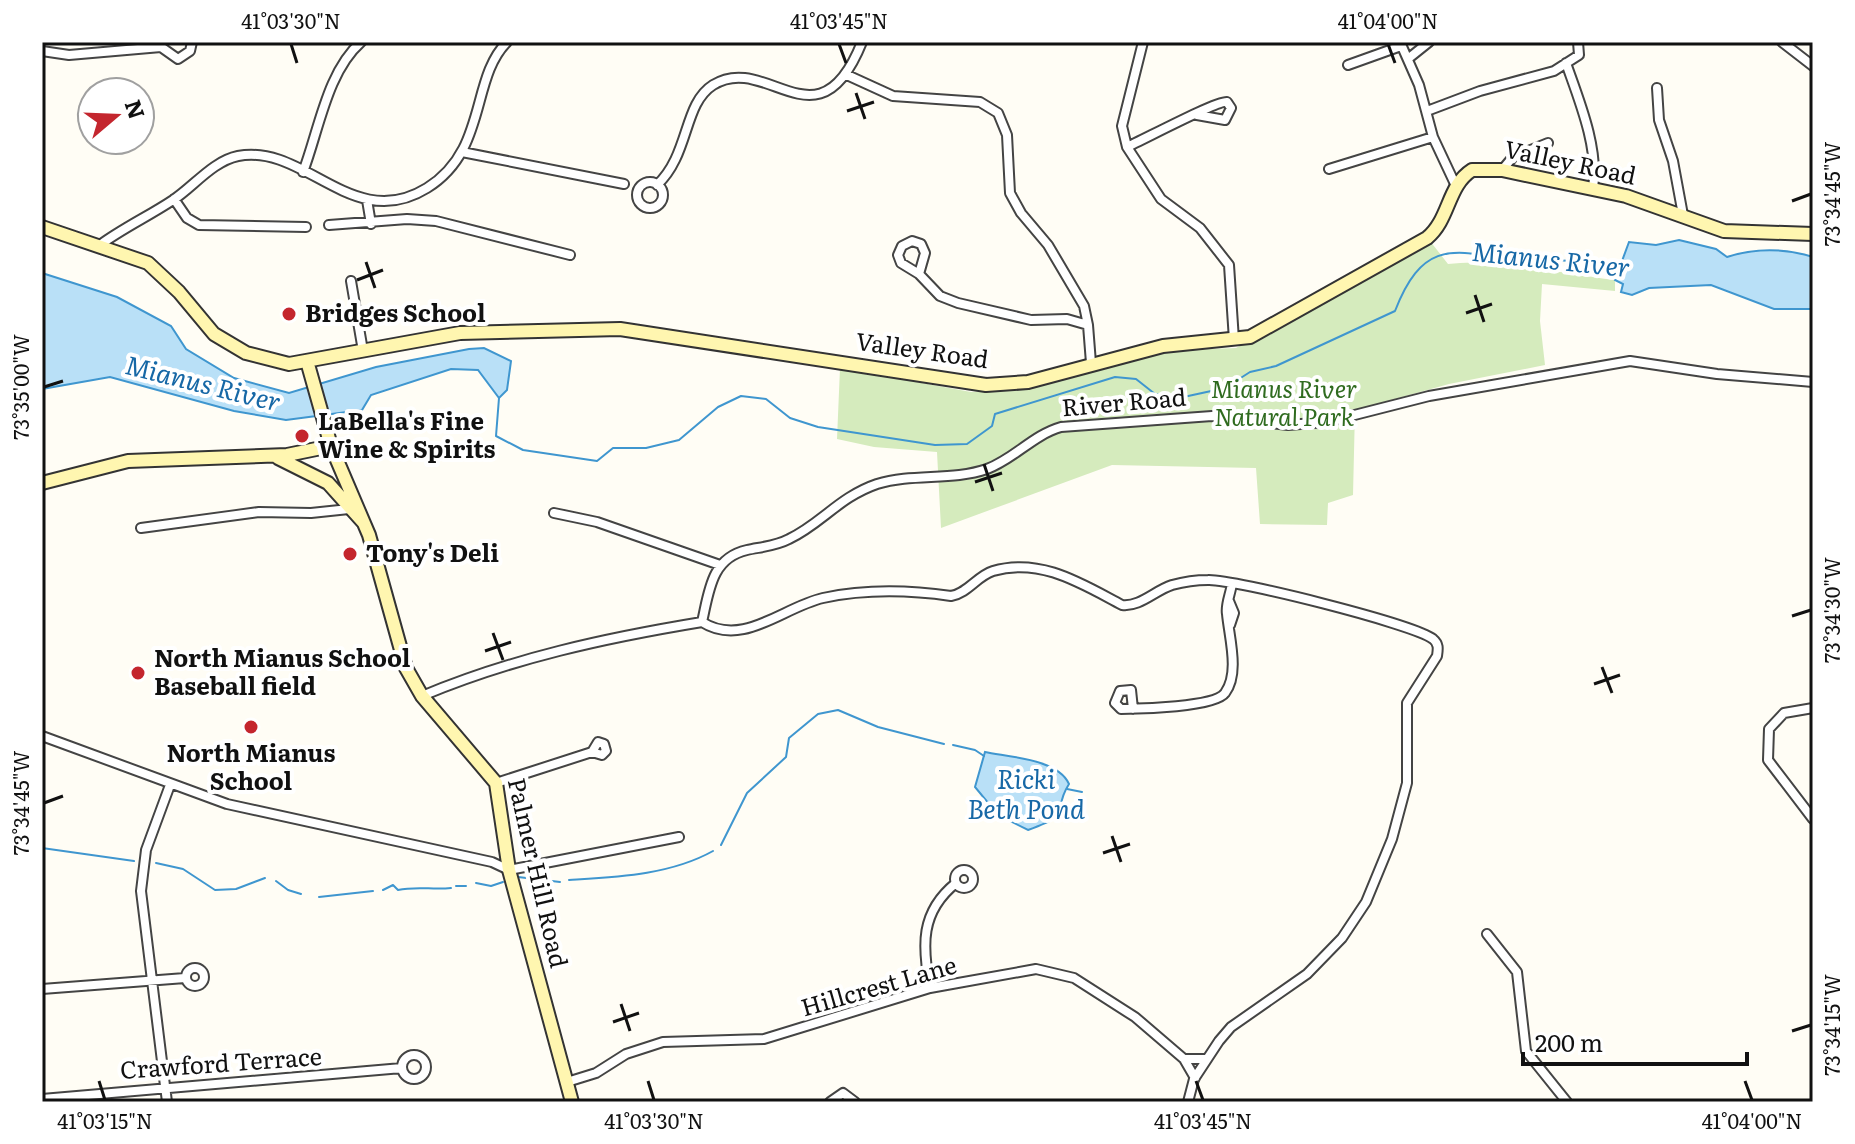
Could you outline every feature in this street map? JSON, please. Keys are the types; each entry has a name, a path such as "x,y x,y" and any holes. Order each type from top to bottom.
{"street":[{"path":"42,51 69,55 162,45 178,59 190,51 192,42"},
{"path":"303,172 338,74 349,53 361,42"},
{"path":"100,245 174,199 215,167 240,155 272,159 345,195 367,200 401,198 426,189 446,173 462,152 491,72 507,42"},
{"path":"657,185 680,155 692,109 715,83 748,80 784,91 812,95 832,89 847,75 862,42"},
{"path":"1143,42 1122,126 1127,147 1161,199 1200,228 1229,265 1234,341"},
{"path":"1409,58 1429,42"},
{"path":"1427,111 1480,91 1545,74 1579,55 1578,42"},
{"path":"1782,42 1813,66"},
{"path":"1348,65 1401,44 1409,58 1433,137 1456,186"},
{"path":"1566,63 1582,110 1595,174 1593,188"},
{"path":"847,75 893,96 980,102 998,113 1007,135 1010,193 1021,213 1048,245 1084,306 1091,363"},
{"path":"1657,88 1659,120 1673,161 1683,215"},
{"path":"1127,147 1197,115"},
{"path":"1329,169 1433,137"},
{"path":"1502,170 1513,157 1548,143"},
{"path":"462,152 624,184"},
{"name":"Valley Road","path":"42,227 139,259 161,273 214,334 262,359 289,364 460,333 620,329 794,353 964,383 1028,382 1163,346 1234,341 1268,328 1427,238 1443,221 1456,186 1472,170 1502,170 1593,188 1683,215 1724,231 1813,234"},
{"path":"174,199 187,218 199,225 306,227"},
{"path":"367,200 371,224"},
{"path":"329,225 407,219 436,221 570,255"},
{"path":"919,274 940,296 958,303 1031,320 1067,319 1088,325"},
{"path":"351,281 363,351"},
{"name":"Palmer Hill Road","path":"307,361 309,380 322,421 364,523 400,652 422,696 496,783 509,870 572,1102"},
{"name":"River Road","path":"720,565 740,552 793,538 838,502 875,485 915,475 972,473 989,468 1044,432 1061,427 1212,416 1288,425 1327,422 1429,396 1630,361 1717,374 1813,382"},
{"path":"42,483 128,461 271,455 331,446"},
{"path":"271,455 328,483 364,523"},
{"path":"141,528 259,512 311,513 349,509"},
{"path":"554,513 597,522 720,565 702,622"},
{"path":"422,696 550,652 600,639 702,622 723,630 746,629 835,596 917,590 951,596 987,574 1002,569 1056,571 1122,605 1131,606 1179,584 1205,580 1232,583 1415,630 1434,640 1438,652 1407,703 1407,783 1392,839 1366,902 1342,938 1307,974 1231,1027 1195,1078 1188,1102"},
{"path":"1133,709 1210,702 1224,695 1231,677 1230,625 1226,611 1232,583"},
{"path":"1813,708 1784,713 1769,729 1768,760 1813,819"},
{"path":"42,736 227,804 492,862 509,870 679,837"},
{"path":"496,783 592,752"},
{"path":"167,1102 144,929 142,877 154,824 170,785"},
{"path":"930,988 924,933 932,908 956,883"},
{"path":"1487,934 1517,972 1526,1051 1567,1102"},
{"name":"Hillcrest Lane","path":"567,1082 596,1073 644,1047 680,1040 764,1039 930,988 1036,969 1060,973 1135,1017 1184,1059 1195,1078"},
{"path":"42,989 185,978"},
{"path":"1184,1059 1206,1059"},
{"name":"Crawford Terrace","path":"42,1099 402,1068"},
{"path":"830,1102 843,1093 855,1102"}],"green space":[{"name":"Mianus River Natural Park","path":"1430,241 1448,264 1510,265 1615,280 1615,291 1542,284 1540,321 1545,365 1449,384 1355,410 1353,495 1328,503 1327,525 1260,524 1256,468 1112,465 941,528 937,452 874,447 837,439 840,368 971,392 1025,389 1099,366 1182,350 1236,348"}],"water":[{"path":"1679,240 1716,249 1727,257 1770,250 1813,257 1813,309 1774,309 1711,285 1649,288 1632,295 1621,292 1623,284 1615,280 1629,242 1656,245"},
{"path":"42,273 117,297 171,326 186,349 234,378 289,393 376,367 484,348 511,361 507,390 499,398 478,370 451,369 371,395 362,410 286,420 234,411 110,377 42,389"},
{"name":"Ricki Beth Pond","path":"985,752 1032,760 1055,769 1069,784 1060,812 1028,830 998,815 975,787"}],"waterway":[{"name":"Mianus River","path":"499,398 496,436 523,450 597,461 613,448 646,448 679,440 718,407 741,396 766,399 790,418 818,427 935,445 967,444 992,426 995,414 1115,377 1136,379 1155,394 1179,398 1225,388 1250,372 1276,366 1395,311 1419,268 1433,258 1448,254 1465,253 1529,262 1571,261 1621,270"},
{"path":"721,845 747,793 786,757 789,738 818,714 838,710 878,727 944,744"},
{"path":"953,745 975,750 984,756"},
{"path":"1067,789 1082,792"},
{"path":"42,848 134,861"},
{"path":"569,880 661,870 713,851"},
{"path":"156,863 183,869 215,890 236,889 265,878"},
{"path":"518,877 560,882"},
{"path":"276,881 288,890 301,894"},
{"path":"476,883 491,886 503,882"},
{"path":"383,890 393,885 398,890 451,888"},
{"path":"456,886 466,886"},
{"path":"319,897 373,891"}],"place":[{"name":"Bridges School","path":"289,314"},
{"name":"LaBella's Fine Wine & Spirits","path":"302,436"},
{"name":"Tony's Deli","path":"350,554"},
{"name":"North Mianus School Baseball field","path":"138,673"},
{"name":"North Mianus School","path":"251,727"}]}
